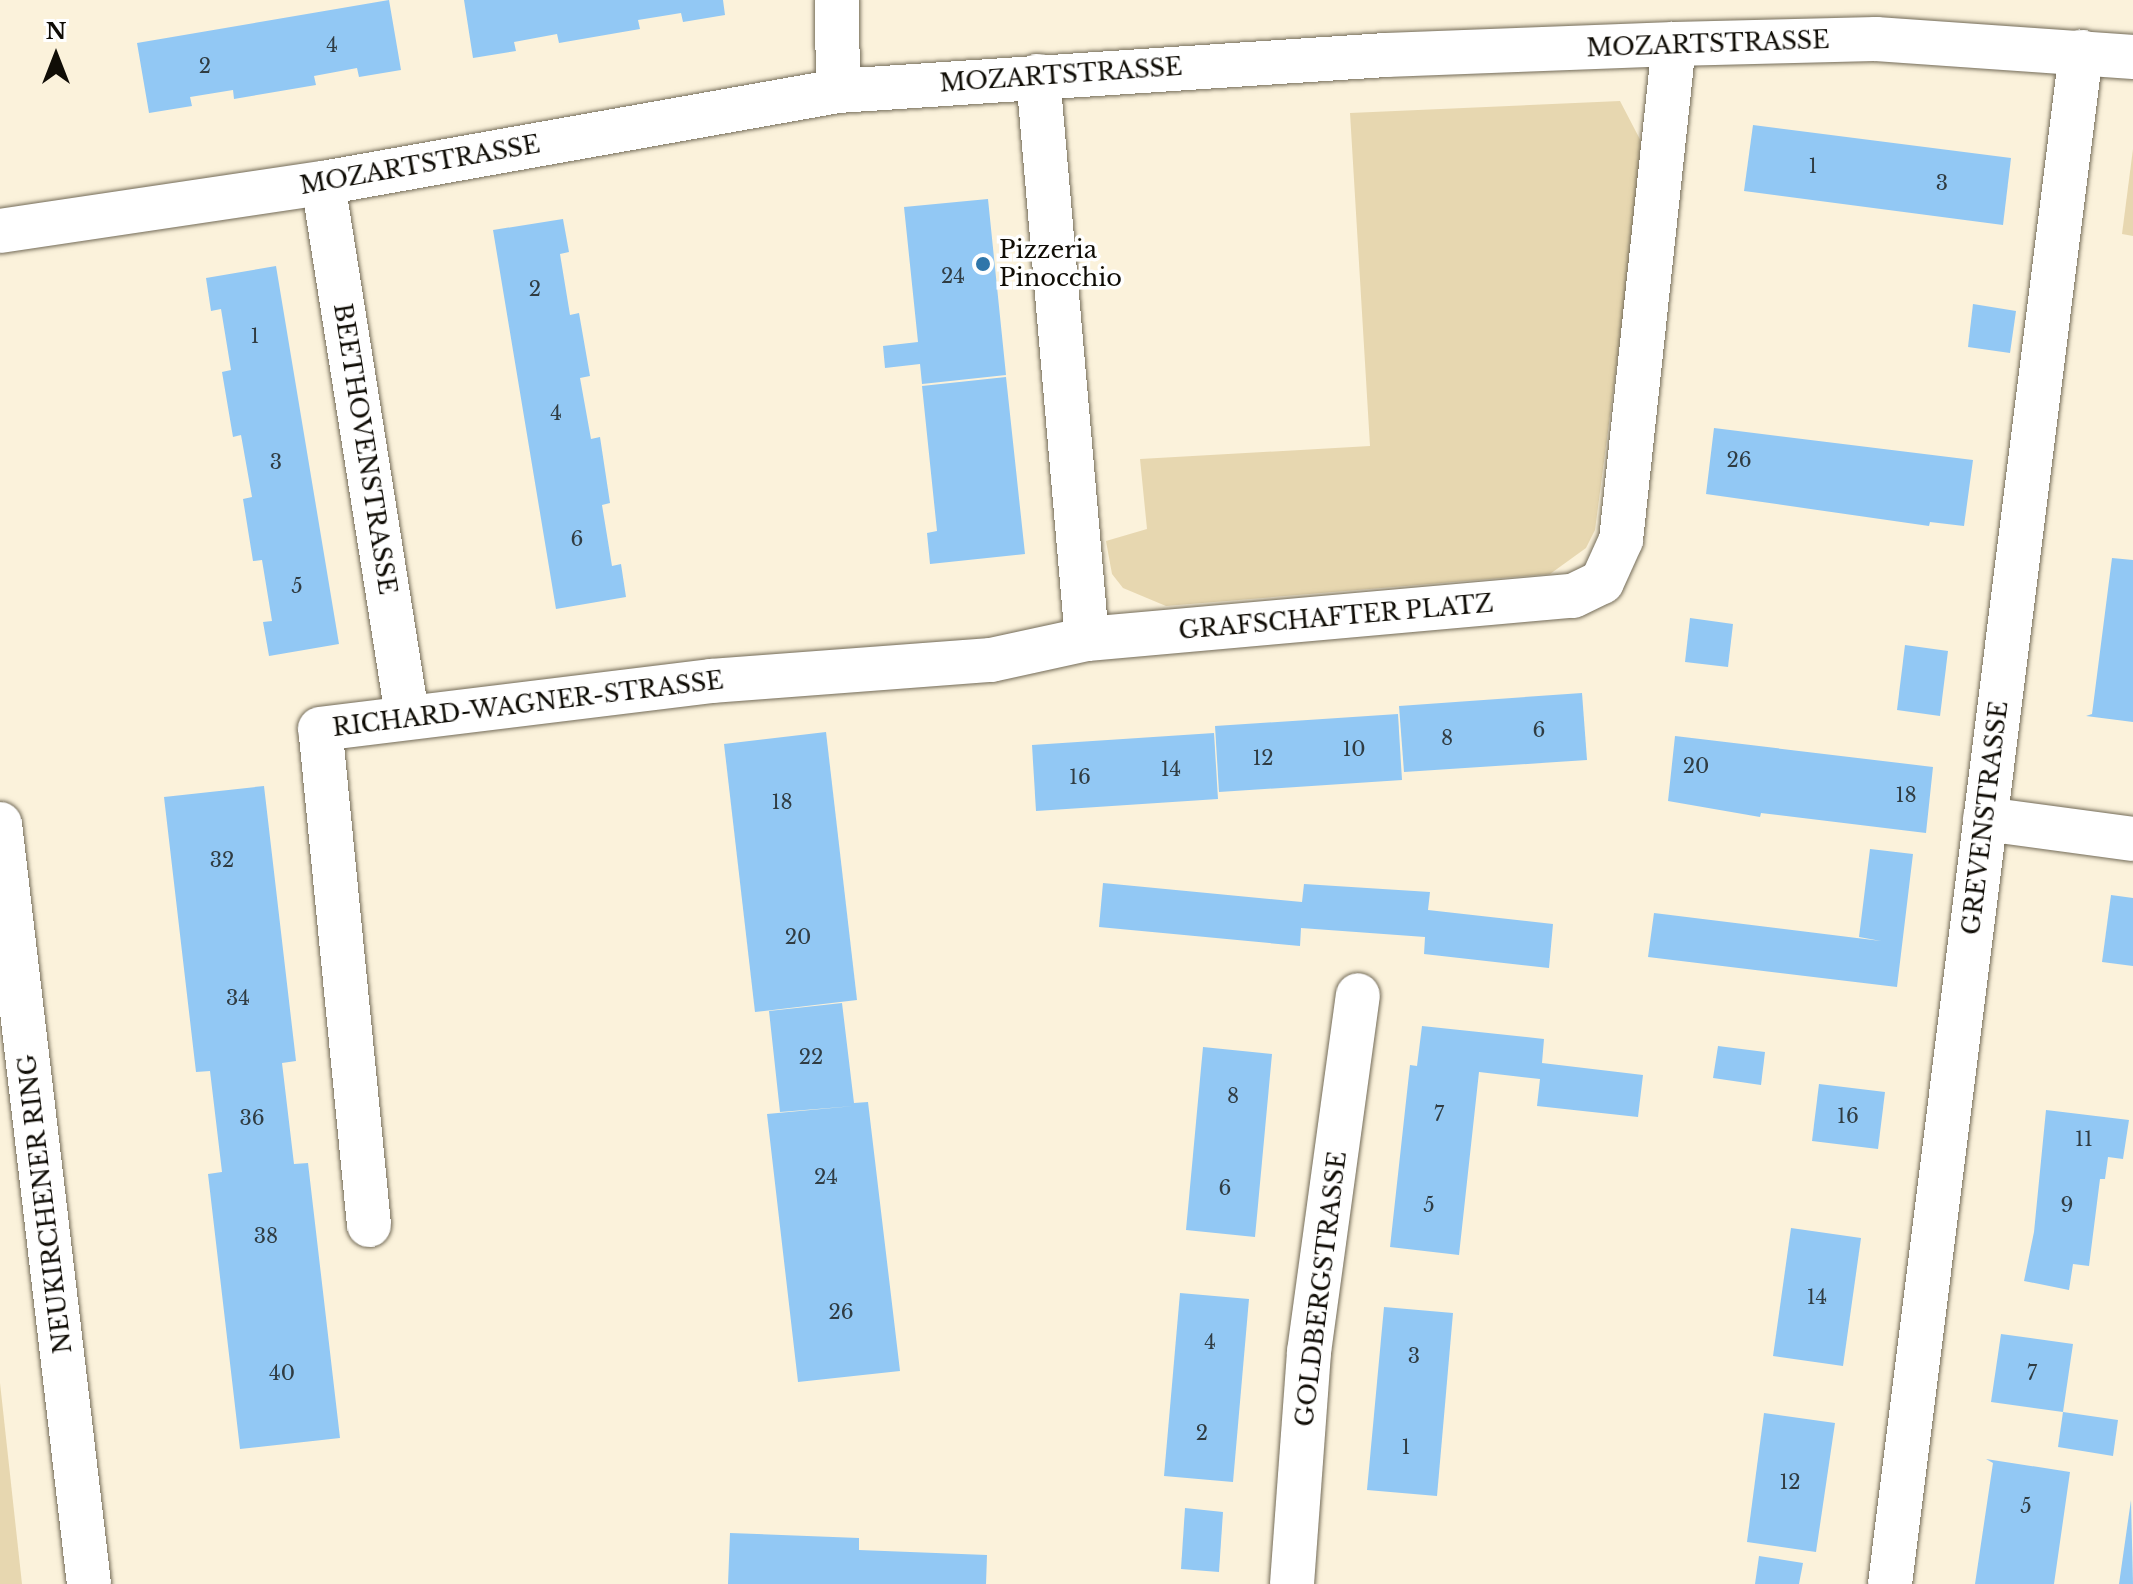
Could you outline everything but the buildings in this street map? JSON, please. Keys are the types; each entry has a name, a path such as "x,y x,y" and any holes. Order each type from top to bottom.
{"street":[{"path":"837,0 838,91"},
{"name":"MOZARTSTRASSE","path":"0,231 323,183 838,91 1038,76 1674,44 1876,39 2133,57"},
{"name":"GRAFSCHAFTER PLATZ","path":"1087,639 1573,596 1602,582 1621,540 1674,44"},
{"name":"GREVENSTRASSE","path":"1890,1584 2081,52"},
{"path":"1038,76 1087,639"},
{"name":"BEETHOVENSTRASSE","path":"323,183 407,715"},
{"name":"RICHARD-WAGNER-STRASSE","path":"369,1225 320,729 407,715 711,681 991,660 1087,639"},
{"path":"1985,819 2133,839"},
{"name":"NEUKIRCHENER RING","path":"0,824 89,1584"},
{"name":"GOLDBERGSTRASSE","path":"1292,1584 1309,1352 1358,995"}],"shaded area":[{"path":"1620,101 1645,149 1595,530 1586,548 1550,574 1166,606 1123,588 1112,574 1106,541 1147,529 1140,459 1370,446 1350,113"},
{"path":"2133,149 2133,236 2122,234"},
{"path":"0,1383 22,1584 0,1584"}],"place":[{"name":"Pizzeria Pinocchio","path":"983,264"}]}
